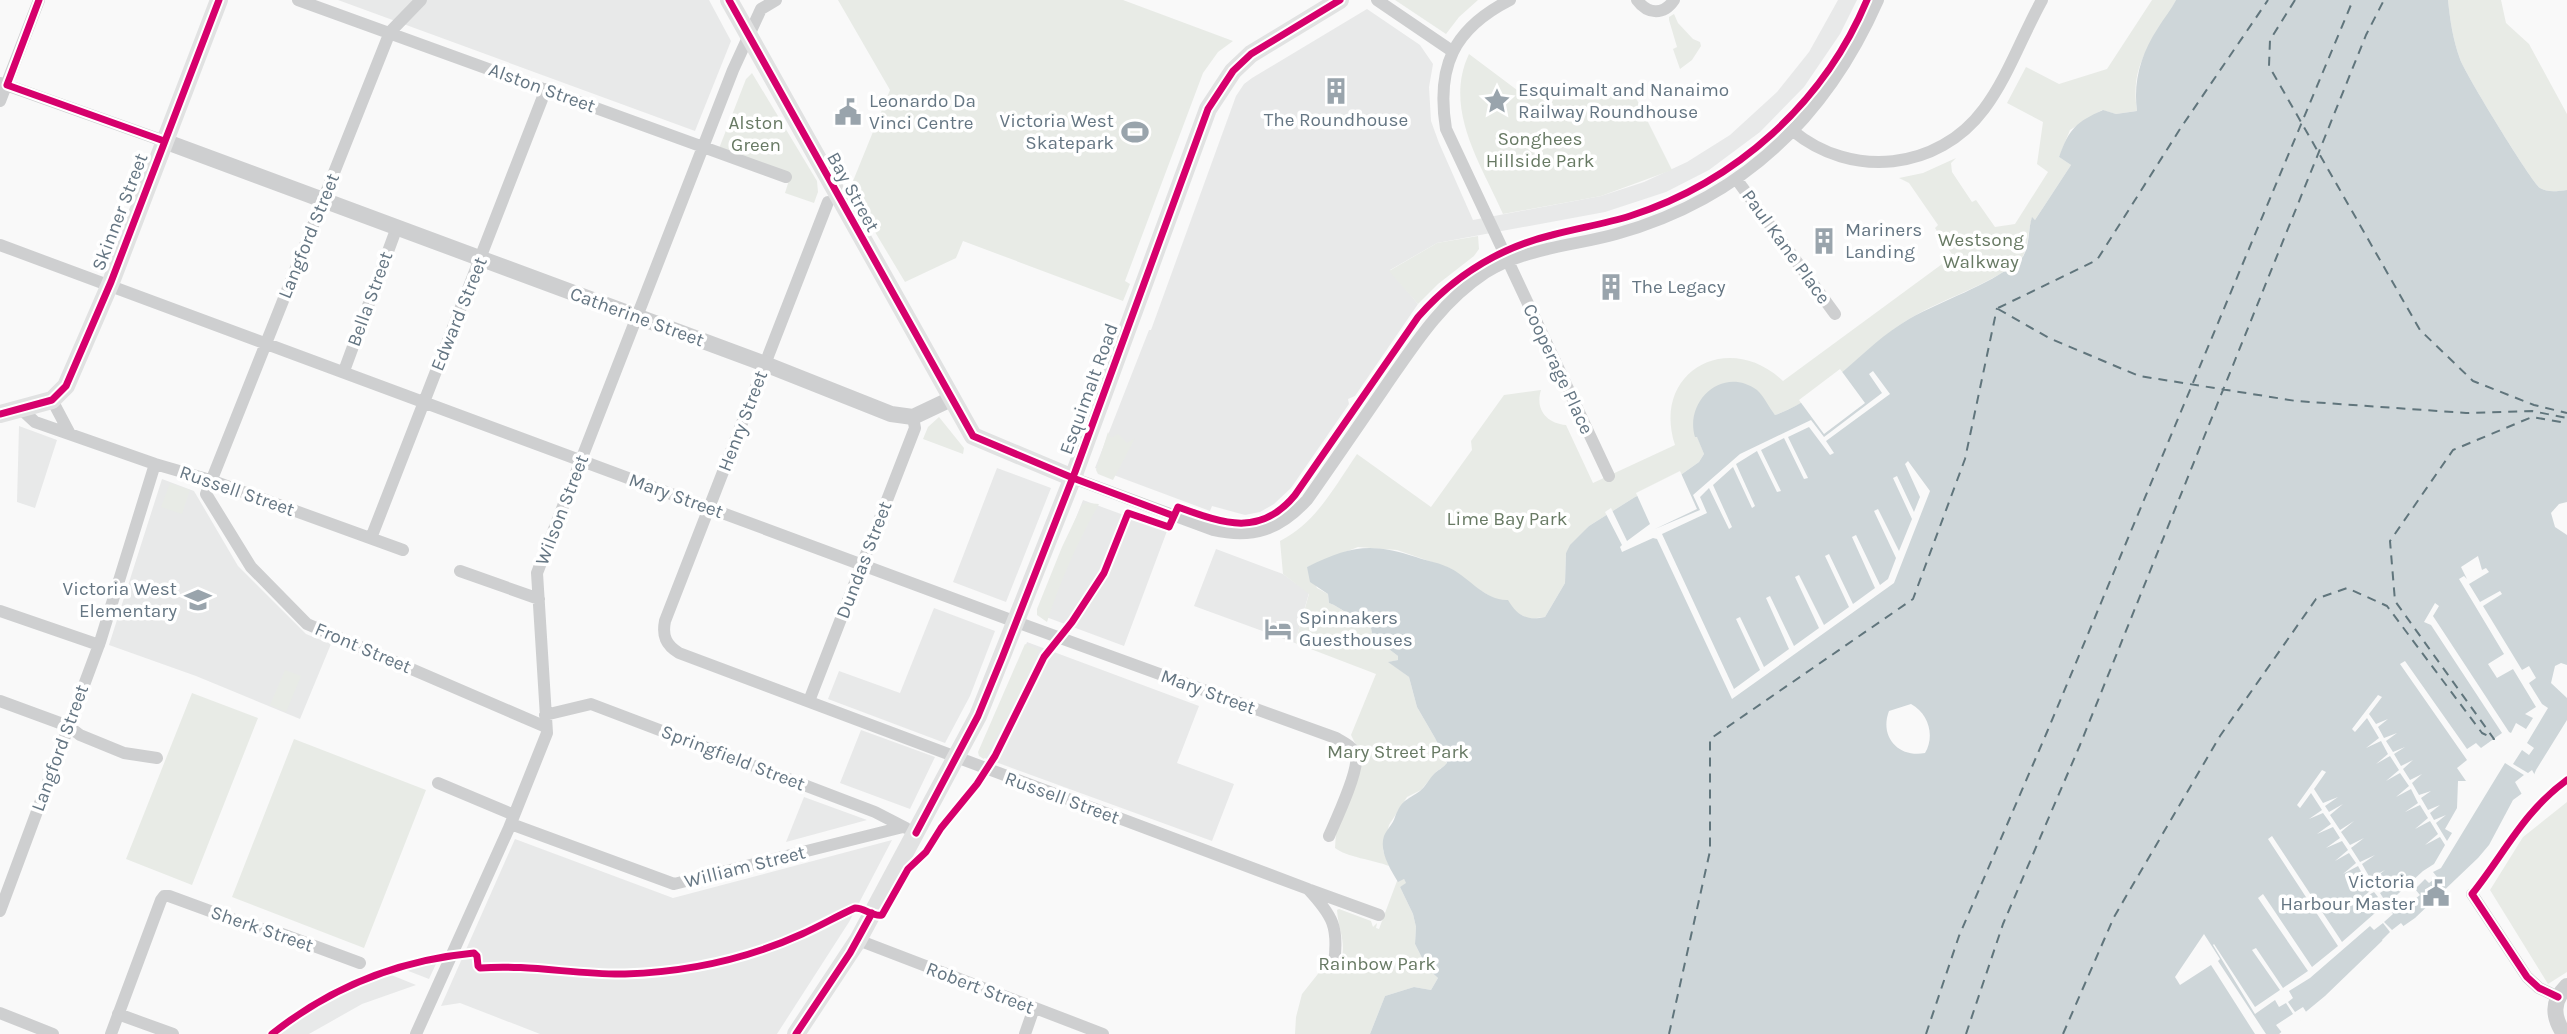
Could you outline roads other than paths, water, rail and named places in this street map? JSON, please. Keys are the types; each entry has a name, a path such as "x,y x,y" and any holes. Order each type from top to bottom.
{"main road":[{"name":"Skinner Street","path":"52,400 66,386 109,286 219,0"},
{"name":"Bay Street","path":"729,0 951,399"},
{"name":"Esquimalt Road","path":"796,1034 858,940 910,830 957,757 978,716 1073,478 1208,108 1233,71 1251,54 1340,0"},
{"path":"951,399 973,436 1073,478"},
{"path":"0,414 52,400"}],"street":[{"path":"0,102 3,84 39,0"},
{"name":"Alston Street","path":"299,0 786,177"},
{"name":"Langford Street","path":"210,480 390,32 421,0"},
{"name":"Wilson Street","path":"416,1034 512,819 547,733 537,573 748,35 761,9 776,0"},
{"path":"1377,0 1452,51 1473,23 1510,0"},
{"path":"1637,0 1652,12 1666,9 1674,0"},
{"path":"1073,478 1213,530 1234,535 1272,528 1288,518 1307,500 1435,317 1469,284 1508,261 1638,228 1689,208 1737,180 1779,147 1832,84 1851,57 1878,0"},
{"path":"1793,131 1810,144 1833,155 1870,163 1908,159 1944,145 1974,122 1989,101 2042,0"},
{"name":"Cooperage Place","path":"1452,51 1443,82 1442,103 1447,129 1609,476"},
{"name":"Catherine Street","path":"3,84 482,258 891,414 913,417"},
{"name":"Edward Street","path":"371,538 546,89"},
{"name":"Paul Kane Place","path":"1737,180 1835,314"},
{"name":"Henry Street","path":"665,640 665,621 828,202"},
{"name":"Bella Street","path":"344,371 397,228"},
{"name":"Mary Street","path":"0,245 1336,738 1352,748 1356,756 1354,772 1329,836"},
{"path":"913,417 951,399"},
{"path":"52,400 70,434"},
{"name":"Russell Street","path":"21,409 35,422 155,464 210,480 403,550"},
{"name":"Dundas Street","path":"809,701 915,428 913,417"},
{"name":"Langford Street","path":"0,911 99,645 155,464"},
{"name":"Front Street","path":"210,480 206,494 251,567 307,624 546,721"},
{"path":"460,571 539,599"},
{"path":"0,611 99,645"},
{"name":"Russell Street","path":"665,640 679,653 1379,915"},
{"path":"0,701 68,726 80,735 124,753 157,758"},
{"name":"Springfield Street","path":"546,721 591,704 875,812 910,830"},
{"name":"William Street","path":"438,783 512,819 674,884 910,830"},
{"path":"1308,889 1327,910 1334,925 1337,944 1334,964"},
{"path":"2472,894 2527,978 2539,988 2563,992 2554,1012 2561,1032"},
{"name":"Sherk Street","path":"118,1014 164,896 259,929 271,930 360,963"},
{"name":"Robert Street","path":"858,940 1103,1034"},
{"path":"1025,1034 1034,1008"},
{"path":"0,1013 53,1034"},
{"path":"111,1034 118,1014 173,1034"}],"place":[{"name":"The Roundhouse","path":"1336,91"},
{"name":"Esquimalt and Nanaimo Railway Roundhouse","path":"1497,101"},
{"name":"Leonardo Da Vinci Centre","path":"848,112"},
{"name":"Victoria West Skatepark","path":"1135,132"},
{"name":"Mariners Landing","path":"1824,241"},
{"name":"The Legacy","path":"1611,287"},
{"name":"Victoria West Elementary","path":"198,600"},
{"name":"Spinnakers Guesthouses","path":"1278,629"},
{"name":"Victoria Harbour Master","path":"2436,893"}],"park label":[{"name":"Alston Green","path":"756,134"},
{"name":"Songhees Hillside Park","path":"1540,150"},
{"name":"Westsong Walkway","path":"1981,251"},
{"name":"Lime Bay Park","path":"1507,519"},
{"name":"Mary Street Park","path":"1398,752"},
{"name":"Rainbow Park","path":"1377,964"}]}
